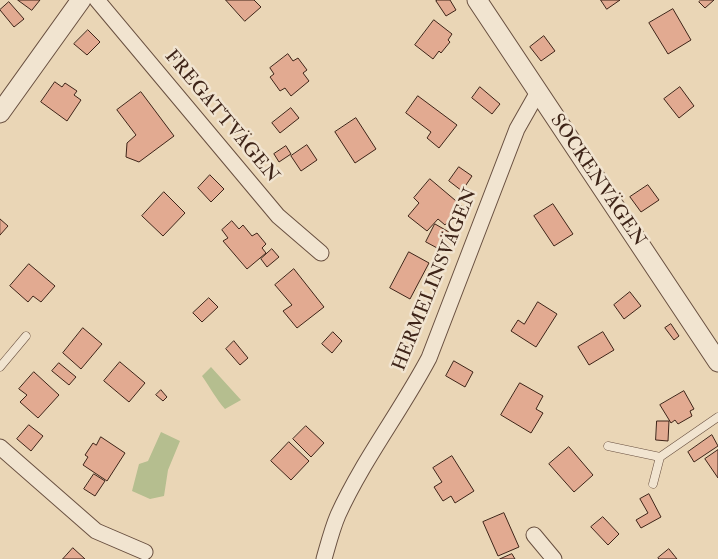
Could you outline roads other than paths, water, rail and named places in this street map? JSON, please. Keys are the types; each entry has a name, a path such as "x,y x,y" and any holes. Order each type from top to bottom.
{"street":[{"path":"0,113 81,0"},
{"name":"FREGATTVÄGEN","path":"97,0 278,216 320,253"},
{"name":"SOCKENVÄGEN","path":"477,0 718,362"},
{"name":"HERMELINSVÄGEN","path":"324,559 338,516 357,479 429,358 517,129 538,92"},
{"path":"0,447 96,531 145,552"},
{"path":"534,536 554,559"}],"lane":[{"path":"0,367 26,336"},
{"path":"653,484 660,457 718,417"},
{"path":"608,446 660,457"}]}
